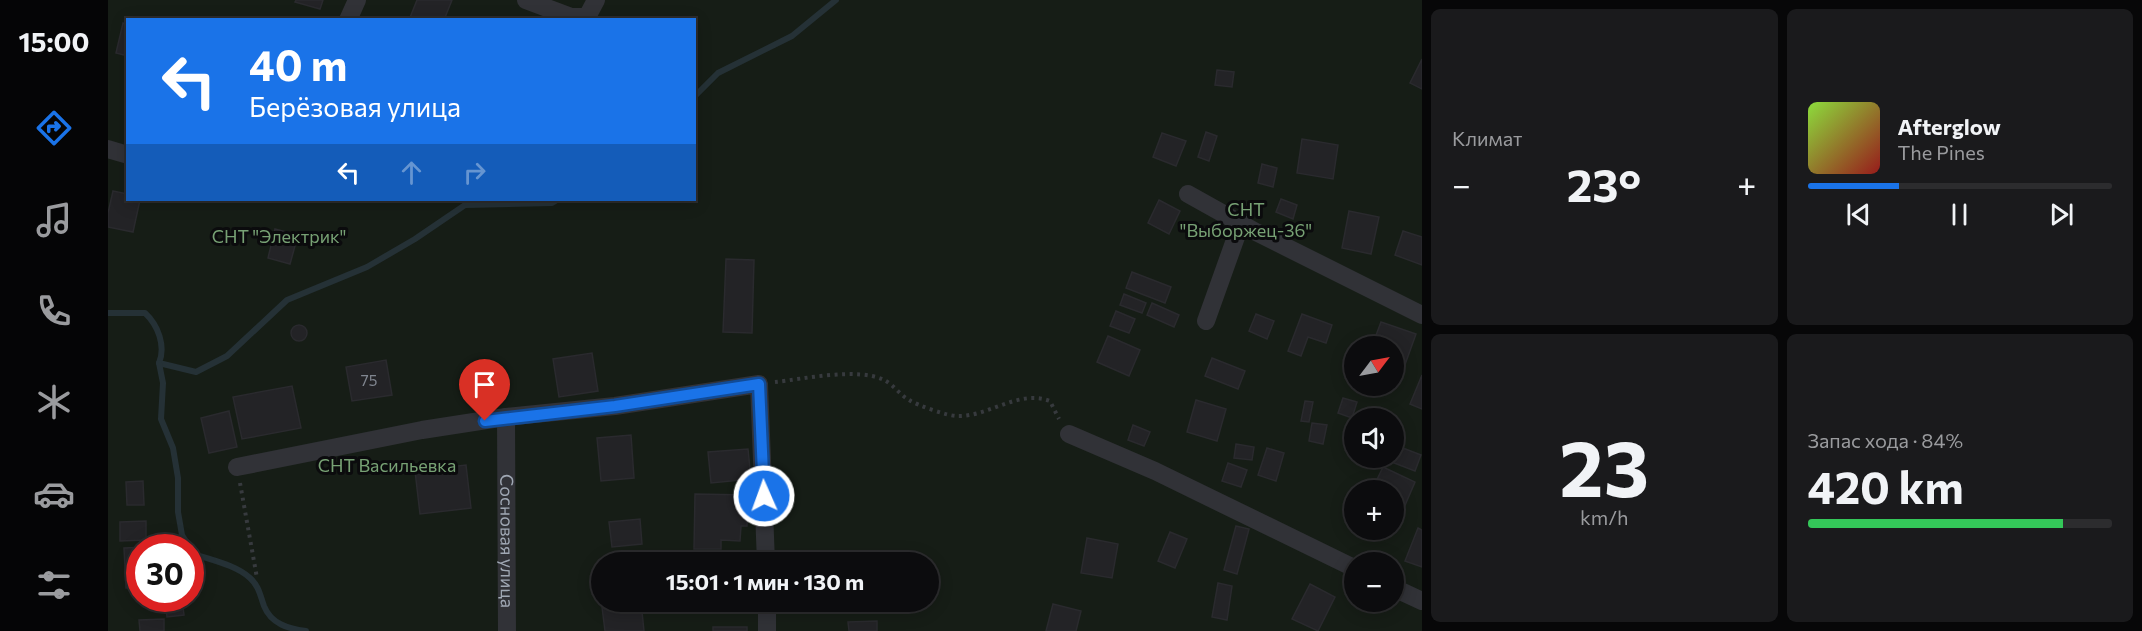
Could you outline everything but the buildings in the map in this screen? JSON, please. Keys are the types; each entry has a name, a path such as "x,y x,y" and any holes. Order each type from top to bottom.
{"street":[{"path":"349,18 357,0"},
{"path":"526,0 571,18 587,17 596,0"},
{"path":"108,149 126,154"},
{"path":"1188,194 1422,315"},
{"path":"1206,321 1241,223"},
{"path":"237,467 422,430 506,417 615,406 759,384 766,552"},
{"name":"Сосновая улица","path":"506,417 507,631"},
{"path":"1069,434 1155,471 1344,563"},
{"path":"1404,593 1422,602"},
{"path":"767,612 767,631"}],"path":[{"path":"759,384 863,373 885,380 909,400 954,417 970,415 1017,400 1038,397 1050,401 1063,429 1069,434"},
{"path":"237,467 257,578"}],"green space":[{"path":"108,0 1422,0 1422,631 108,631"}],"waterway":[{"path":"696,95 718,73 792,36 836,0"},
{"path":"108,313 145,313 154,323 160,336 162,350 159,363 196,372 227,356 287,300 367,267 415,239 465,205 552,203 555,201"},
{"path":"159,363 163,383 161,419 173,448 178,478 178,512 182,534"},
{"path":"204,557 244,573 255,584 271,617 287,627 306,631"}],"route":[{"path":"485,421 615,406 759,384 764,496"}],"park label":[{"name":"СНТ \"Выборжец-36\"","path":"1246,220"},
{"name":"СНТ \"Электрик\"","path":"279,237"},
{"name":"СНТ Васильевка","path":"387,466"}]}
